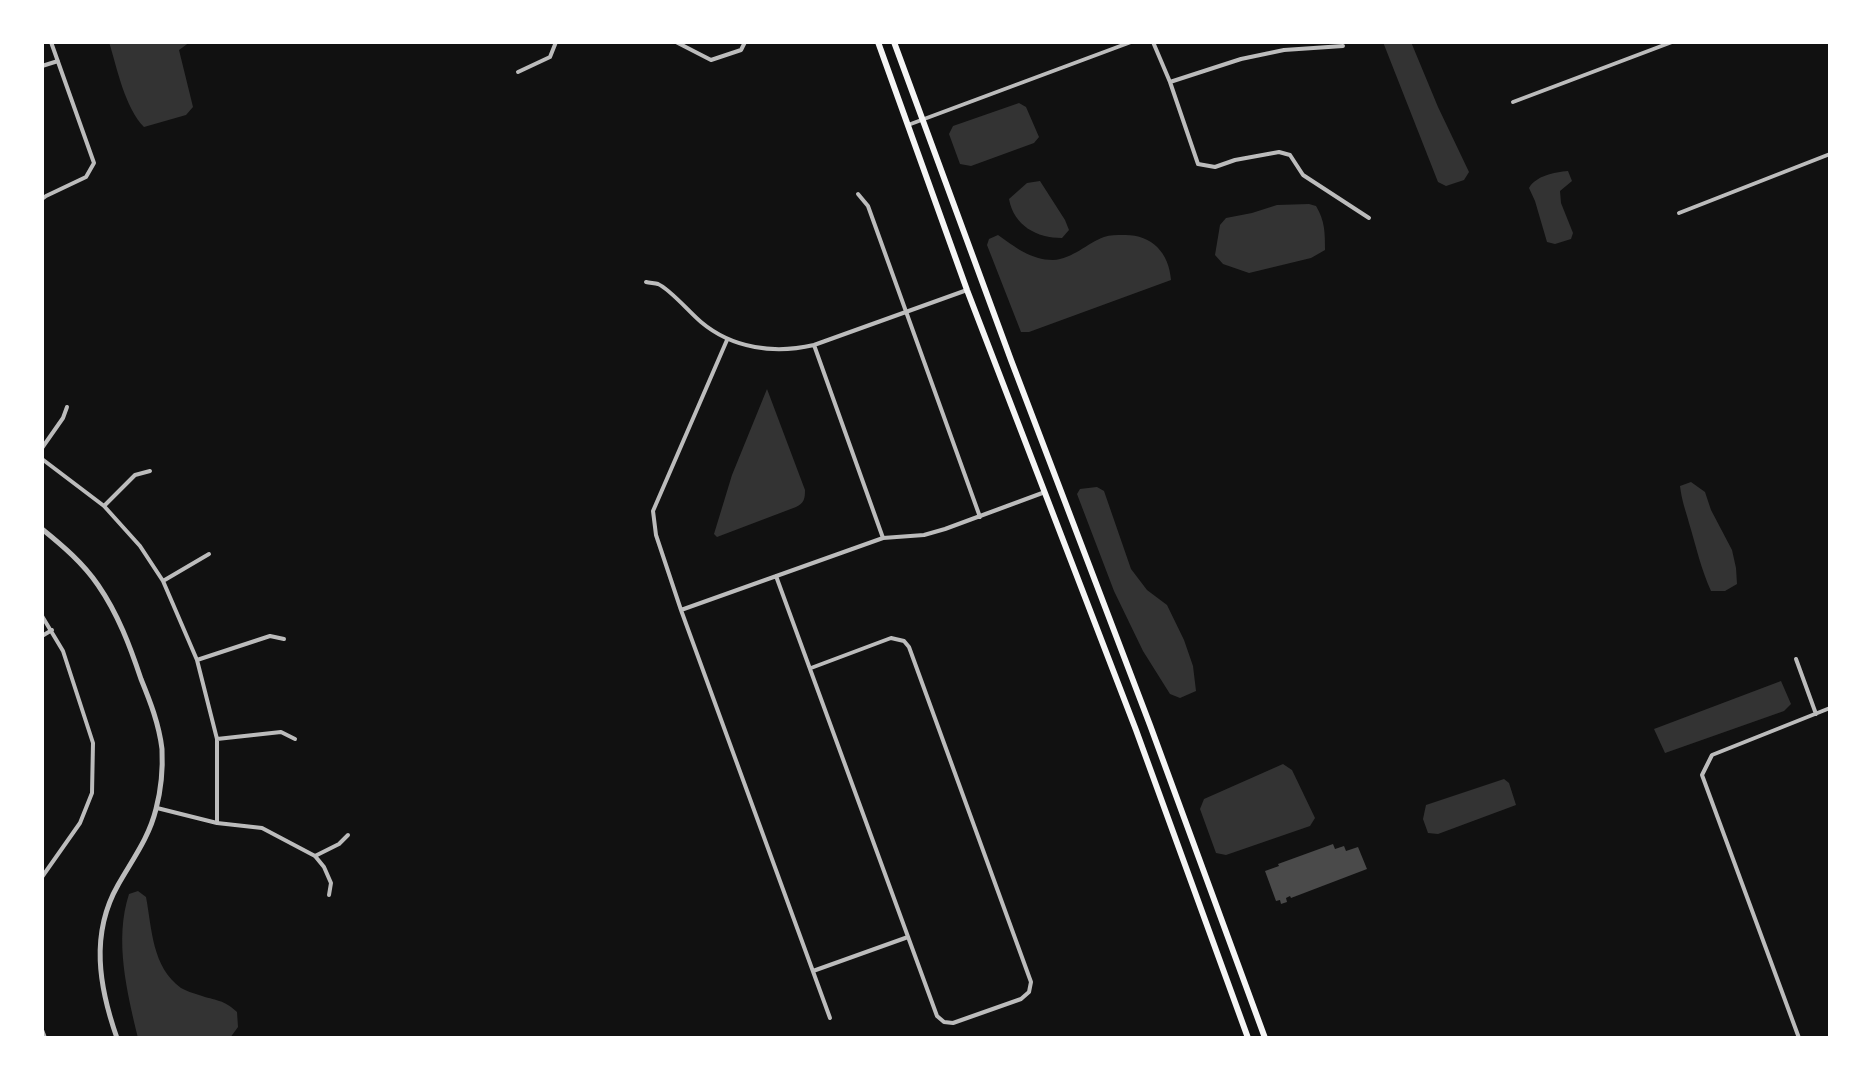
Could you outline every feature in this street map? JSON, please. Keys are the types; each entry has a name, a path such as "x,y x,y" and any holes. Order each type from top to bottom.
{"main road":[{"path":"878,42 967,290 1136,730 1248,1038"},
{"path":"894,42 1265,1038"},
{"path":"994,359 1011,360"},
{"path":"1045,492 1059,486"},
{"path":"1136,730 1150,725"}],"street":[{"path":"42,199 86,177 94,163 51,42"},
{"path":"518,72 550,57 556,42"},
{"path":"676,42 711,60 741,50 745,42"},
{"path":"908,126 1131,42"},
{"path":"1153,42 1198,164 1215,167 1279,152 1290,155 1303,175 1369,218"},
{"path":"1513,102 1672,42"},
{"path":"1170,82 1284,50 1343,46"},
{"path":"42,66 58,61"},
{"path":"1679,213 1830,154"},
{"path":"858,194 868,206 980,517"},
{"path":"646,282 661,284 702,324 727,340 772,350 814,345 967,290"},
{"path":"727,340 653,511 656,535 830,1018"},
{"path":"814,345 883,538"},
{"path":"42,448 67,407"},
{"path":"42,459 104,506 140,546 163,581 197,660 217,739 217,823"},
{"path":"104,506 135,475 150,471"},
{"path":"681,610 883,538 924,535 1045,492"},
{"path":"42,529 90,575 110,603 126,635 160,738 161,777 157,808 145,839 111,898 101,938 101,984 117,1038"},
{"path":"163,581 209,554"},
{"path":"776,576 937,1016 944,1022 953,1023 1021,999 1029,992 1031,982 909,647 904,641 891,638 811,668"},
{"path":"42,616 63,651 93,743 92,793 80,823 42,877"},
{"path":"42,636 52,630"},
{"path":"197,660 270,636 284,639"},
{"path":"1796,659 1816,714"},
{"path":"1799,1038 1702,775 1712,755 1830,708"},
{"path":"217,739 281,732 295,739"},
{"path":"157,808 217,823 262,828 315,856 331,883 329,895"},
{"path":"315,856 339,844 348,835"},
{"path":"813,971 908,937"},
{"path":"42,1030 45,1038"}],"shaded area":[{"path":"109,42 190,42 179,50 193,107 186,115 144,127 127,99"},
{"path":"1383,42 1411,42 1469,172 1464,180 1446,186 1438,182"},
{"path":"1019,103 1026,107 1039,137 1034,143 971,166 960,164 949,134 953,126"},
{"path":"1568,171 1572,181 1560,191 1561,203 1573,233 1571,239 1555,244 1547,242 1529,188 1541,178"},
{"path":"1040,181 1069,230 1062,238 1044,236 1028,229 1012,208 1009,199 1027,183"},
{"path":"1277,205 1316,206 1319,212 1325,238 1325,250 1311,258 1249,273 1223,264 1215,255 1220,225 1226,218"},
{"path":"998,235 1030,255 1053,260 1067,257 1106,236 1133,235 1157,247 1167,261 1171,280 1029,332 1021,332 987,245 989,239"},
{"path":"767,389 805,490 804,498 796,507 717,537 714,534 732,475"},
{"path":"1691,482 1705,492 1732,550 1737,584 1725,591 1711,591 1701,566 1680,486"},
{"path":"1097,487 1104,491 1131,569 1147,590 1167,605 1184,640 1193,666 1196,691 1180,698 1170,694 1143,651 1114,591 1077,494 1080,489"},
{"path":"1781,681 1791,704 1784,711 1665,753 1654,729"},
{"path":"1283,764 1292,770 1315,818 1310,826 1226,855 1216,853 1200,809 1204,799"},
{"path":"1504,779 1509,783 1516,805 1438,834 1428,833 1423,819 1426,805"},
{"path":"138,891 146,897 155,947 171,979 183,989 223,1002 237,1012 238,1027 230,1038 138,1038 122,948 129,894"}],"building":[{"path":"1333,844 1335,849 1344,846 1346,851 1358,847 1367,869 1290,896 1286,898 1287,902 1281,904 1280,900 1276,901 1265,871"}]}
